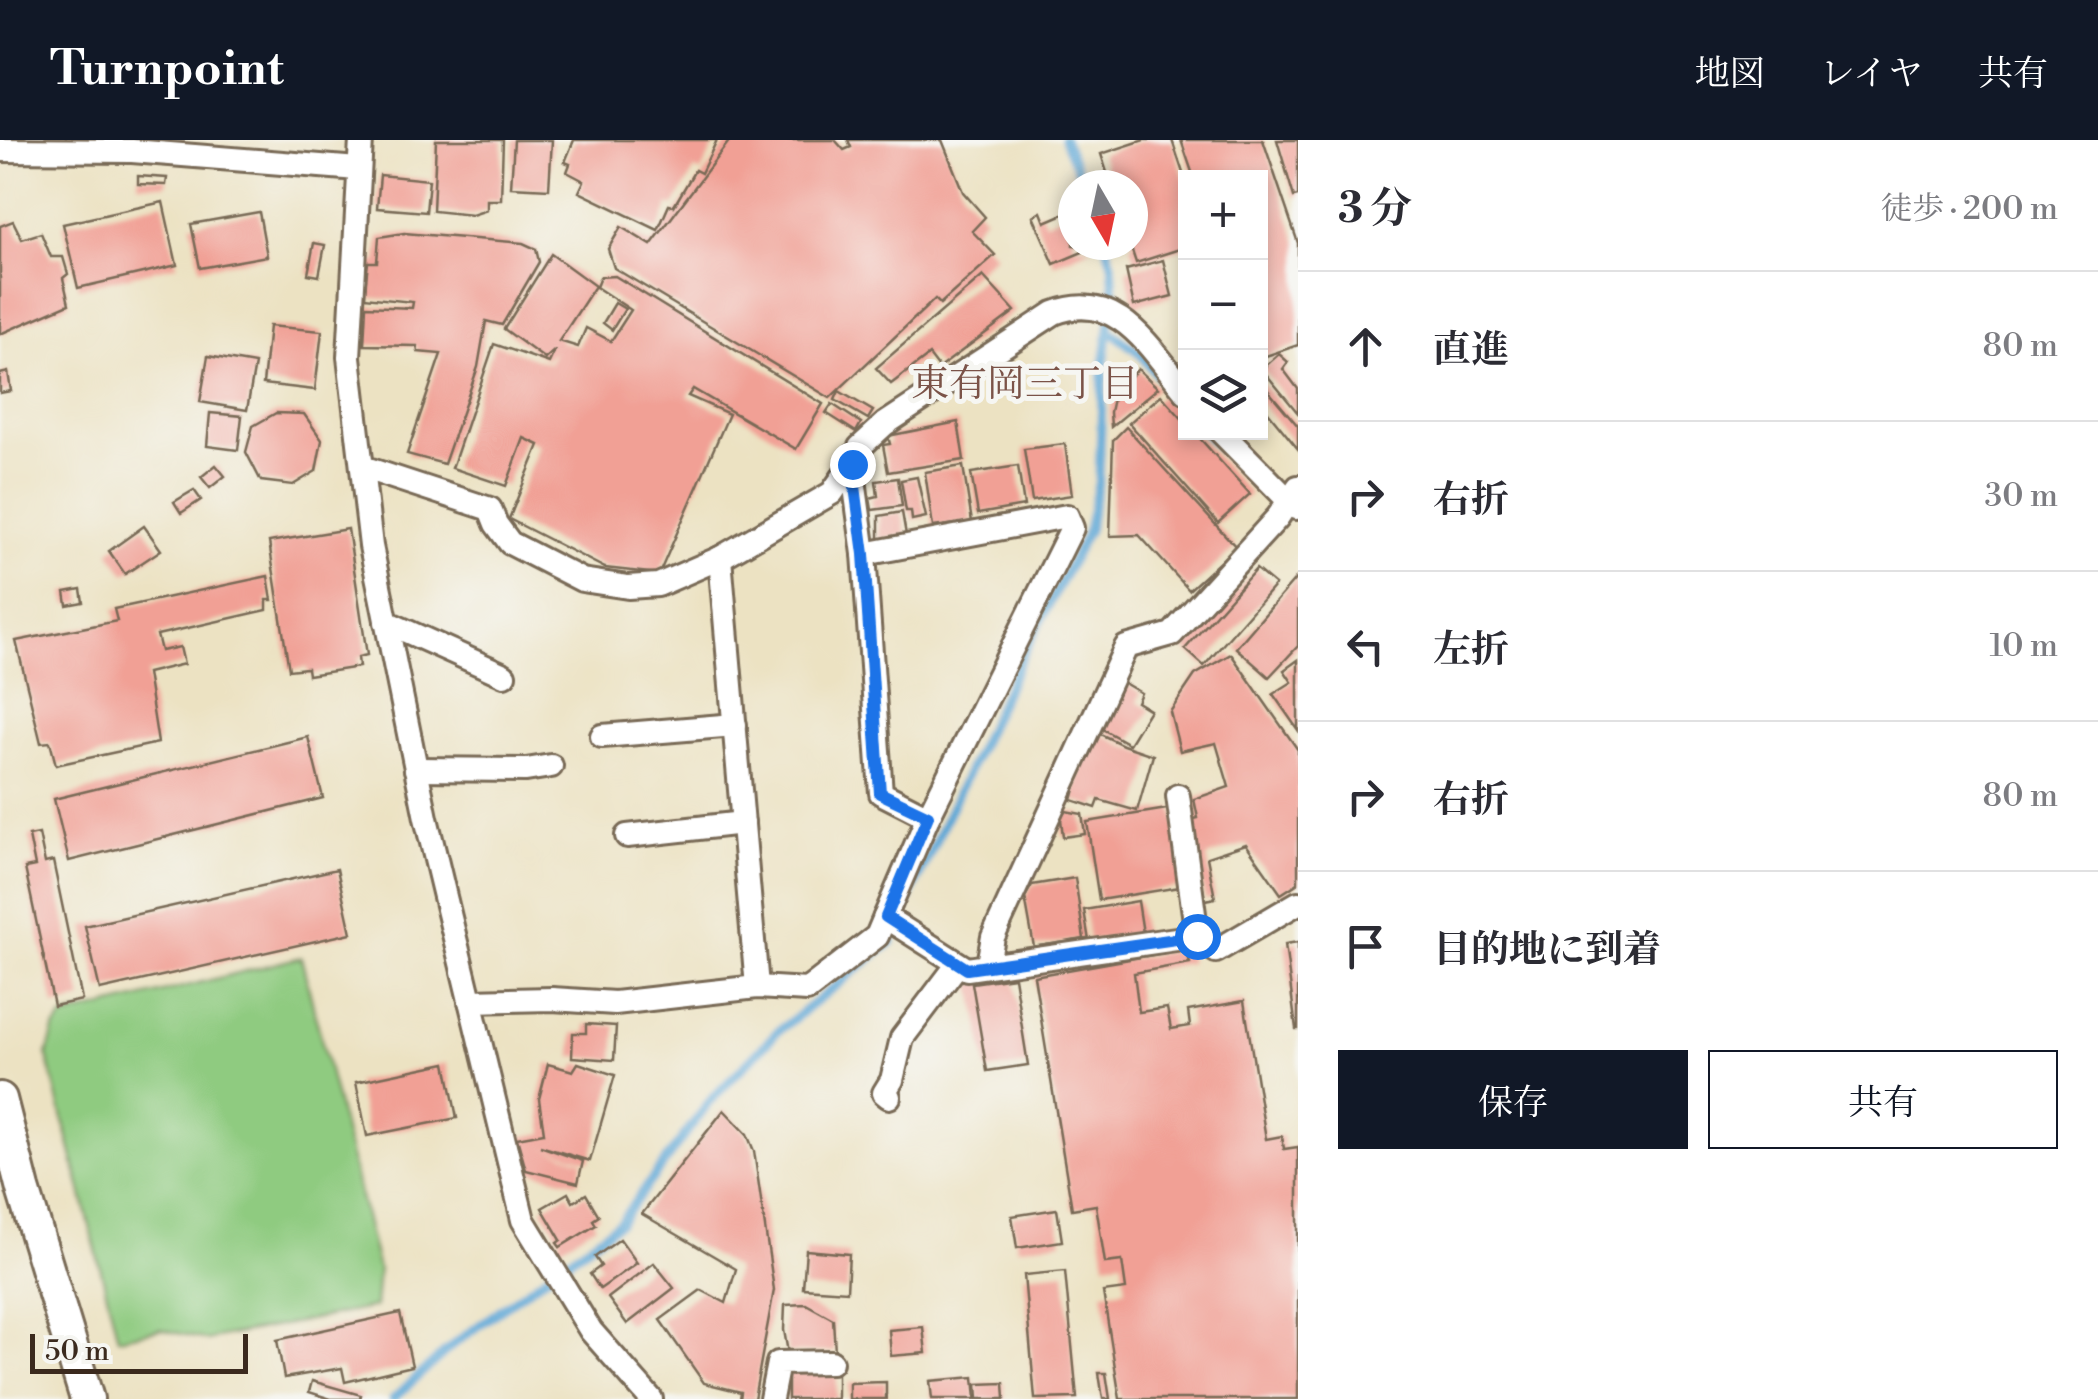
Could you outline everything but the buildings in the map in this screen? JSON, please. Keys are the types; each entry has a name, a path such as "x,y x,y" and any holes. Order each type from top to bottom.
{"street":[{"path":"361,140 350,356 371,546 416,768 524,1220 591,1330 651,1399"},
{"path":"0,150 132,151 358,169"},
{"path":"362,466 490,509 510,543 582,580 658,585 720,558 832,494 860,446 885,424 1054,313 1083,305 1112,313 1137,334 1178,383"},
{"path":"988,964 992,937 1126,647 1172,634 1295,499 1231,440"},
{"path":"852,464 864,554 880,793 928,816"},
{"path":"470,1001 615,1004 758,987 807,990 877,936 928,816 1072,528 1066,516 864,554"},
{"path":"720,558 758,987"},
{"path":"386,622 504,675"},
{"path":"602,736 735,725"},
{"path":"416,768 526,770 551,766"},
{"path":"1178,796 1197,936 1216,951 1298,904"},
{"path":"626,836 743,824"},
{"path":"886,917 967,969 1197,936"},
{"path":"889,1097 884,1093 892,1080 902,1038 958,964"},
{"path":"0,1099 22,1189 87,1399"},
{"path":"771,1399 778,1363 831,1362"}],"green space":[{"path":"301,957 378,1269 375,1307 206,1340 161,1329 118,1338 47,1055 54,1030 64,1017"}],"waterway":[{"path":"1064,140 1077,170"},
{"path":"903,911 1019,662 1088,530 1099,479 1103,370 1114,293 1111,260"},
{"path":"1109,330 1139,353 1178,401"},
{"path":"1213,440 1265,492"},
{"path":"393,1399 455,1343 620,1222 710,1101 777,1032 892,942"}],"district":[{"name":"東有岡三丁目","path":"1025,384"}],"route":[{"path":"852,464 864,554 880,793 928,816 886,917 967,969 1197,936"}]}
